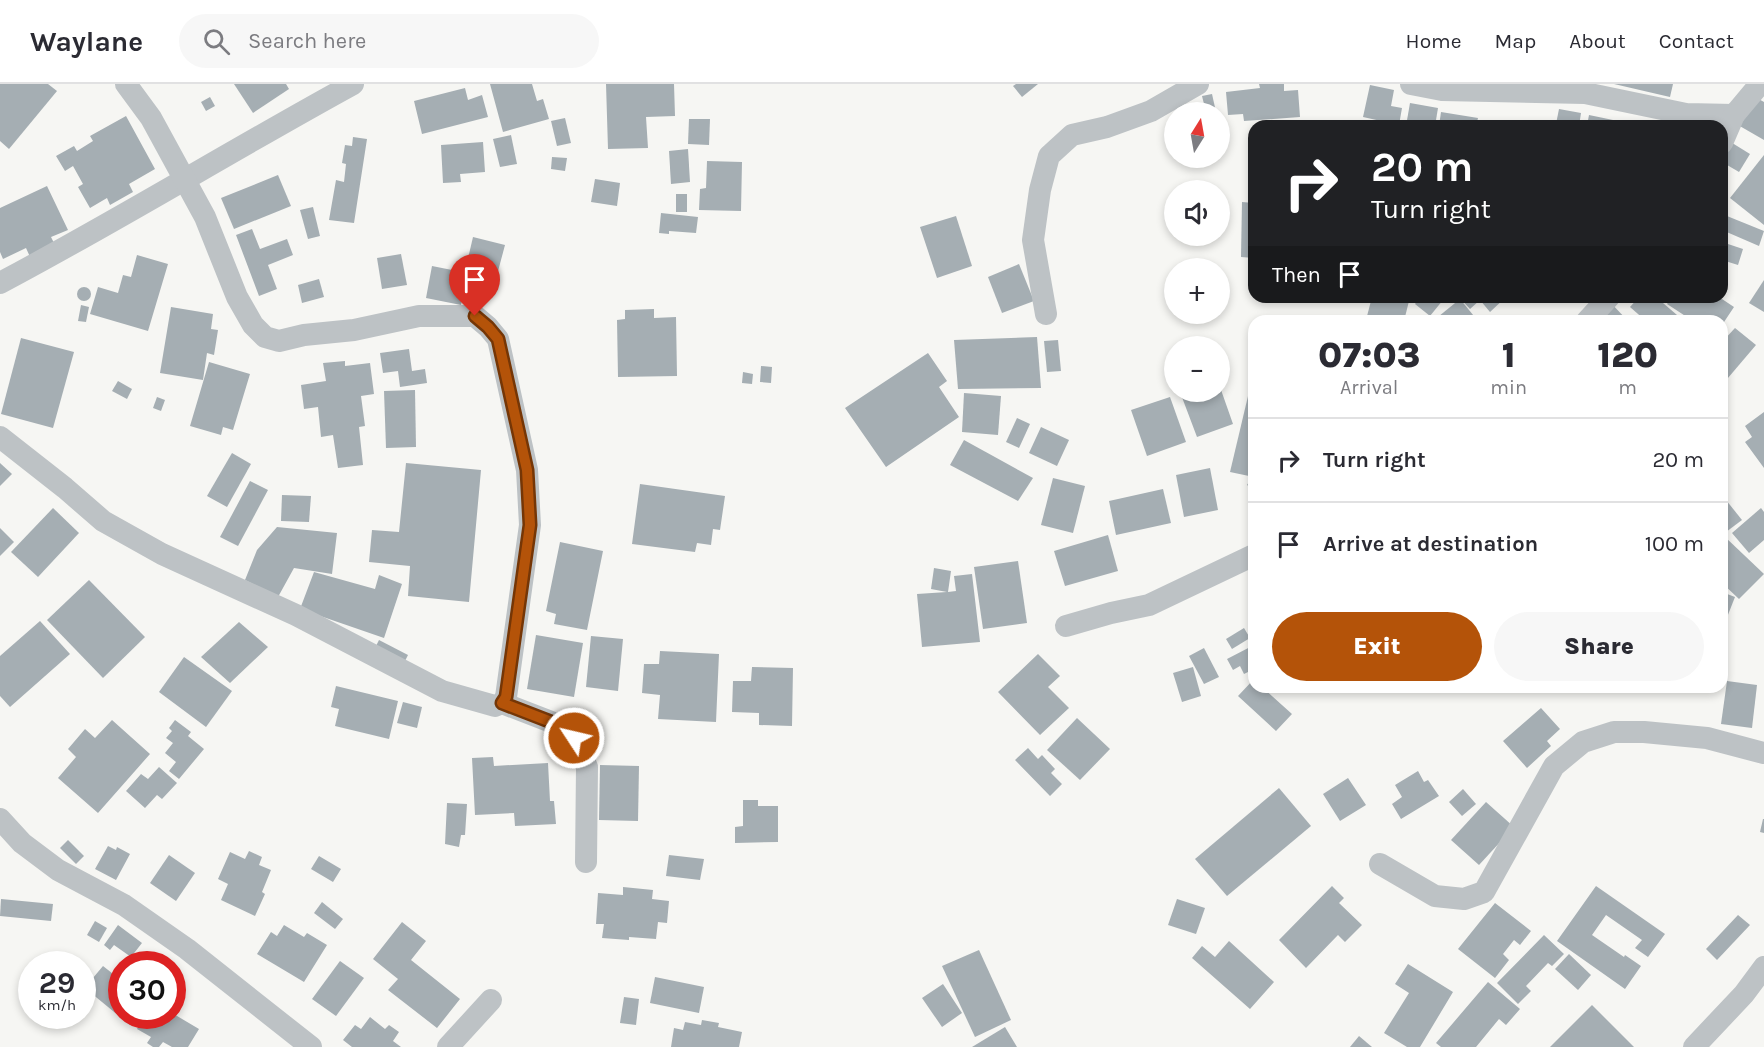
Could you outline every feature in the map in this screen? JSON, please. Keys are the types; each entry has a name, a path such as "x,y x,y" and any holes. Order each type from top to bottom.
{"street":[{"path":"0,436 103,521 162,554 314,624 442,691 495,706 502,703 506,697 530,525 527,470 498,339 475,316 419,316 354,330 304,335 279,341 265,337 253,325 237,297 205,217 151,118 126,84"},
{"path":"0,284 353,84"},
{"path":"1046,314 1033,240 1040,190 1049,156 1072,135 1107,127 1151,111 1198,84"},
{"path":"1411,84 1442,90 1585,93 1686,114 1734,115"},
{"path":"1728,129 1734,115 1760,84"},
{"path":"1592,315 1604,303"},
{"path":"1066,626 1149,605 1248,558"},
{"path":"502,703 559,725 574,738 587,767 586,862"},
{"path":"1380,864 1435,896 1464,899 1484,892 1554,766 1584,742 1614,732 1644,732 1707,738 1764,753"},
{"path":"0,819 22,843 58,870 124,905 187,949 312,1047"},
{"path":"1694,1047 1744,994 1764,967"},
{"path":"448,1047 491,999"}],"building":[{"path":"0,84 48,84 57,91 9,149 0,141"},
{"path":"234,84 286,84 289,89 253,113"},
{"path":"490,84 532,84 537,101 543,99 549,119 503,132"},
{"path":"606,84 674,84 675,116 646,117 648,148 608,149"},
{"path":"1038,84 1022,97 1013,86"},
{"path":"1259,84 1284,84 1284,91 1298,90 1300,117 1244,121 1243,114 1230,115 1230,102 1227,102 1226,92 1260,88"},
{"path":"1614,84 1673,84 1670,97"},
{"path":"1370,85 1394,90 1391,106 1402,108 1400,120 1376,120 1363,117"},
{"path":"465,88 468,100 482,95 488,117 422,134 414,101"},
{"path":"1212,94 1214,102 1204,102 1202,96"},
{"path":"210,97 215,106 206,111 201,102"},
{"path":"1755,97 1764,102 1764,140 1738,125"},
{"path":"1410,103 1438,108 1436,120 1407,120"},
{"path":"1559,109 1581,113 1580,120 1557,120"},
{"path":"1441,112 1478,118 1478,120 1440,120"},
{"path":"1589,115 1613,120 1588,120"},
{"path":"126,116 155,169 129,184 133,192 110,205 107,198 90,208 78,187 83,184 73,166 65,171 56,156 74,146 77,151 93,141 90,136"},
{"path":"565,118 571,143 557,146 551,121"},
{"path":"689,119 710,119 709,145 688,144"},
{"path":"511,135 517,164 500,167 493,139"},
{"path":"353,137 367,139 354,223 329,220 336,180 344,182 346,164 342,163 345,145 352,146"},
{"path":"1729,141 1750,154 1739,172 1728,166"},
{"path":"483,142 485,172 460,174 461,182 443,183 441,145"},
{"path":"688,149 690,182 671,184 669,151"},
{"path":"1764,155 1764,225 1730,198"},
{"path":"552,157 567,158 565,171 551,169"},
{"path":"707,161 742,162 741,211 699,210 700,189 706,188"},
{"path":"278,175 291,206 234,229 221,198"},
{"path":"595,179 620,183 617,206 591,202"},
{"path":"47,186 68,230 51,237 56,247 31,259 26,248 3,259 0,252 0,208"},
{"path":"676,194 687,194 687,212 676,212"},
{"path":"1242,202 1248,202 1248,258 1241,257"},
{"path":"313,207 320,236 308,239 300,210"},
{"path":"661,213 698,217 696,233 669,231 669,234 659,233"},
{"path":"956,216 972,266 937,278 920,227"},
{"path":"1728,216 1764,231 1759,246 1728,233"},
{"path":"252,229 260,249 287,239 293,255 268,265 277,289 259,296 236,235"},
{"path":"473,237 505,245 497,275 466,267"},
{"path":"1728,244 1743,249 1738,265 1728,262"},
{"path":"401,254 407,285 382,289 377,258"},
{"path":"137,255 168,264 148,331 90,314 98,287 118,293 123,275 131,277"},
{"path":"1019,264 1034,301 1002,313 988,277"},
{"path":"432,266 467,273 461,305 426,298"},
{"path":"319,279 324,297 302,303 298,285"},
{"path":"1764,280 1764,312 1749,303"},
{"path":"84,287 89,289 91,294 89,299 84,301 79,299 77,294 79,289"},
{"path":"1370,303 1408,303 1406,315 1367,315"},
{"path":"1416,303 1441,303 1431,315"},
{"path":"1455,303 1463,303 1473,315 1440,315"},
{"path":"1464,303 1477,303 1470,309"},
{"path":"1482,303 1500,303 1490,312"},
{"path":"1607,303 1611,303 1622,315 1601,315 1598,312"},
{"path":"1634,303 1663,303 1677,315 1639,315 1630,307"},
{"path":"1728,303 1734,307 1728,316 1684,315 1667,304"},
{"path":"81,305 89,307 86,322 78,321"},
{"path":"171,307 213,314 211,329 218,330 214,355 207,353 203,380 160,373"},
{"path":"654,309 654,318 676,317 677,376 618,377 617,320 625,319 625,310"},
{"path":"1735,328 1756,345 1728,378 1728,336"},
{"path":"1037,337 1041,388 958,389 954,340"},
{"path":"21,338 74,352 53,428 1,414"},
{"path":"1058,340 1061,371 1047,372 1044,341"},
{"path":"409,349 412,371 425,369 427,383 400,387 398,371 383,373 380,353"},
{"path":"928,353 947,381 939,387 959,417 886,467 845,408"},
{"path":"345,361 345,366 370,363 374,394 361,396 365,426 359,427 363,465 338,468 333,435 321,437 318,407 304,409 301,385 326,381 323,363"},
{"path":"209,362 250,374 233,430 223,427 221,435 190,426"},
{"path":"761,366 772,367 771,383 760,382"},
{"path":"743,372 753,374 752,384 742,383"},
{"path":"118,381 132,389 127,399 112,391"},
{"path":"415,390 416,447 386,448 384,391"},
{"path":"964,393 1001,396 998,435 962,432"},
{"path":"1248,396 1248,476 1230,472"},
{"path":"157,397 165,400 161,411 153,408"},
{"path":"1164,399 1164,402 1172,402 1186,442 1147,456 1131,410"},
{"path":"1184,402 1225,402 1233,424 1197,437"},
{"path":"1764,412 1764,468 1745,442 1752,437 1745,426"},
{"path":"1017,418 1030,424 1019,448 1006,442"},
{"path":"1041,427 1069,440 1057,466 1029,453"},
{"path":"964,440 1033,478 1018,501 950,465"},
{"path":"232,453 251,464 227,507 207,496"},
{"path":"0,463 12,474 0,486"},
{"path":"406,463 481,470 469,602 408,596 410,566 369,562 372,530 399,532"},
{"path":"1210,468 1218,510 1184,517 1176,475"},
{"path":"1053,478 1085,486 1073,533 1041,525"},
{"path":"250,481 268,490 238,546 220,537"},
{"path":"640,484 725,496 720,530 713,529 711,545 697,543 695,552 632,544"},
{"path":"1163,489 1171,523 1116,535 1109,501"},
{"path":"282,495 311,496 309,522 281,521"},
{"path":"1728,502 1742,520 1728,530"},
{"path":"53,508 79,533 38,577 11,552"},
{"path":"1761,508 1764,512 1764,540 1749,553 1732,533"},
{"path":"277,527 337,533 332,574 294,568 278,597 245,580 257,550"},
{"path":"0,528 14,542 0,556"},
{"path":"1108,535 1118,571 1065,586 1054,551"},
{"path":"1728,540 1764,574 1739,599 1728,589"},
{"path":"560,542 603,551 587,630 554,624 556,614 546,611"},
{"path":"1018,561 1027,623 983,629 974,567"},
{"path":"934,568 951,571 948,592 956,591 954,576 972,574 980,642 922,647 917,594 947,592 931,589"},
{"path":"314,572 375,589 379,575 402,584 384,638 300,609"},
{"path":"89,580 145,637 103,678 47,620"},
{"path":"1728,594 1735,597 1728,615"},
{"path":"40,621 70,654 10,707 0,696 0,656"},
{"path":"239,622 268,647 230,683 201,657"},
{"path":"1244,628 1248,635 1248,639 1232,649 1226,639"},
{"path":"536,635 583,643 574,697 527,689"},
{"path":"591,636 623,639 618,691 586,687"},
{"path":"379,640 408,655 403,665 374,650"},
{"path":"1204,648 1219,677 1204,684 1189,656"},
{"path":"1248,648 1248,672 1244,674 1240,666 1233,670 1227,659"},
{"path":"660,651 719,654 716,722 658,719 660,695 642,693 644,664 659,664"},
{"path":"1038,654 1060,676 1048,687 1069,708 1040,735 998,692"},
{"path":"184,657 232,691 206,727 159,692"},
{"path":"752,667 793,668 792,726 759,725 759,713 732,712 733,681 751,681"},
{"path":"1193,667 1201,696 1182,702 1173,673"},
{"path":"1728,681 1757,685 1752,728 1721,724 1725,693 1728,693"},
{"path":"1248,685 1248,693 1269,693 1292,714 1276,731 1238,696"},
{"path":"336,686 398,701 389,739 335,726 339,709 331,707"},
{"path":"403,702 422,707 417,728 397,723"},
{"path":"1541,708 1560,729 1547,741 1551,746 1527,768 1503,741"},
{"path":"1077,718 1110,749 1080,780 1047,750"},
{"path":"112,720 150,754 98,813 58,778 76,757 68,749 85,729 95,738"},
{"path":"175,720 191,732 188,736 204,749 179,779 169,771 176,762 165,753 173,743 166,738 172,731 169,728"},
{"path":"1028,748 1038,759 1042,755 1055,769 1051,773 1062,784 1050,796 1015,760"},
{"path":"493,757 494,766 548,763 550,801 554,801 556,824 515,826 514,813 475,815 472,758"},
{"path":"600,765 639,766 638,821 599,820"},
{"path":"159,767 177,783 162,799 157,795 145,808 126,791 141,774 148,779"},
{"path":"1418,771 1424,782 1428,780 1439,796 1401,819 1392,804 1402,797 1395,785"},
{"path":"1348,778 1366,805 1340,821 1323,794"},
{"path":"1279,788 1311,826 1227,896 1195,859"},
{"path":"1463,789 1476,804 1462,816 1449,802"},
{"path":"743,800 758,800 758,806 778,806 778,842 735,843 735,827 743,826"},
{"path":"1486,802 1514,827 1479,865 1451,840"},
{"path":"447,803 467,804 465,835 461,835 459,847 445,844"},
{"path":"1764,819 1764,833 1760,832"},
{"path":"68,840 84,856 76,864 60,848"},
{"path":"108,846 116,850 117,847 130,854 116,880 95,869"},
{"path":"249,851 262,857 259,865 271,870 262,892 265,894 255,916 221,900 228,884 218,879 230,852 245,859"},
{"path":"169,855 195,873 176,901 150,883"},
{"path":"669,855 704,859 700,880 666,876"},
{"path":"319,856 341,869 333,882 311,869"},
{"path":"1332,886 1344,898 1339,903 1362,925 1345,942 1338,935 1306,968 1279,940"},
{"path":"1596,886 1665,934 1648,957 1635,948 1642,940 1606,915 1592,935 1641,966 1625,989 1557,941"},
{"path":"623,887 653,890 652,899 669,901 667,923 658,922 656,939 602,938 604,924 596,924 598,893 623,895"},
{"path":"1,899 53,904 51,921 0,916"},
{"path":"1177,899 1205,908 1196,934 1168,925"},
{"path":"322,902 343,919 335,929 314,913"},
{"path":"1495,903 1531,931 1520,945 1514,940 1503,954 1509,960 1495,978 1458,949"},
{"path":"1738,915 1750,925 1717,960 1706,949"},
{"path":"95,921 107,928 99,942 87,935"},
{"path":"402,922 426,941 411,960 460,999 437,1028 388,990 398,979 373,959"},
{"path":"118,925 142,943 136,951 122,951 114,945 110,950 104,945"},
{"path":"284,925 304,937 307,933 327,945 304,982 257,954 271,932 277,936"},
{"path":"1544,935 1564,954 1552,966 1548,963 1526,986 1531,991 1518,1004 1497,983"},
{"path":"1229,941 1274,982 1250,1009 1192,958 1202,946 1215,957"},
{"path":"979,950 1011,1020 975,1037 942,966"},
{"path":"1569,954 1591,975 1578,990 1555,969"},
{"path":"340,961 364,978 336,1016 312,999"},
{"path":"1408,964 1453,992 1420,1047 1407,1047 1384,1033 1409,993 1395,984"},
{"path":"103,966 108,970 108,1007 96,997 96,974"},
{"path":"655,977 704,987 699,1013 650,1003"},
{"path":"1488,982 1520,1009 1506,1025 1499,1019 1476,1047 1441,1047 1436,1043"},
{"path":"943,984 962,1013 942,1027 922,998"},
{"path":"624,997 639,999 636,1025 620,1023"},
{"path":"1592,1005 1634,1047 1550,1047"},
{"path":"370,1017 385,1029 389,1025 399,1032 393,1041 401,1047 352,1047 343,1040 355,1025 361,1029"},
{"path":"702,1020 719,1023 718,1027 742,1032 739,1047 671,1047 674,1028 683,1030 685,1022 701,1025"},
{"path":"186,1021 199,1029 188,1047 172,1047 163,1042 159,1047 153,1047 147,1043 151,1037 137,1029 186,1029"},
{"path":"1005,1027 1017,1047 972,1047"},
{"path":"1359,1036 1372,1047 1350,1047"}],"route":[{"path":"475,316 498,339 527,470 530,525 506,697 502,703 559,725 574,738"}]}
